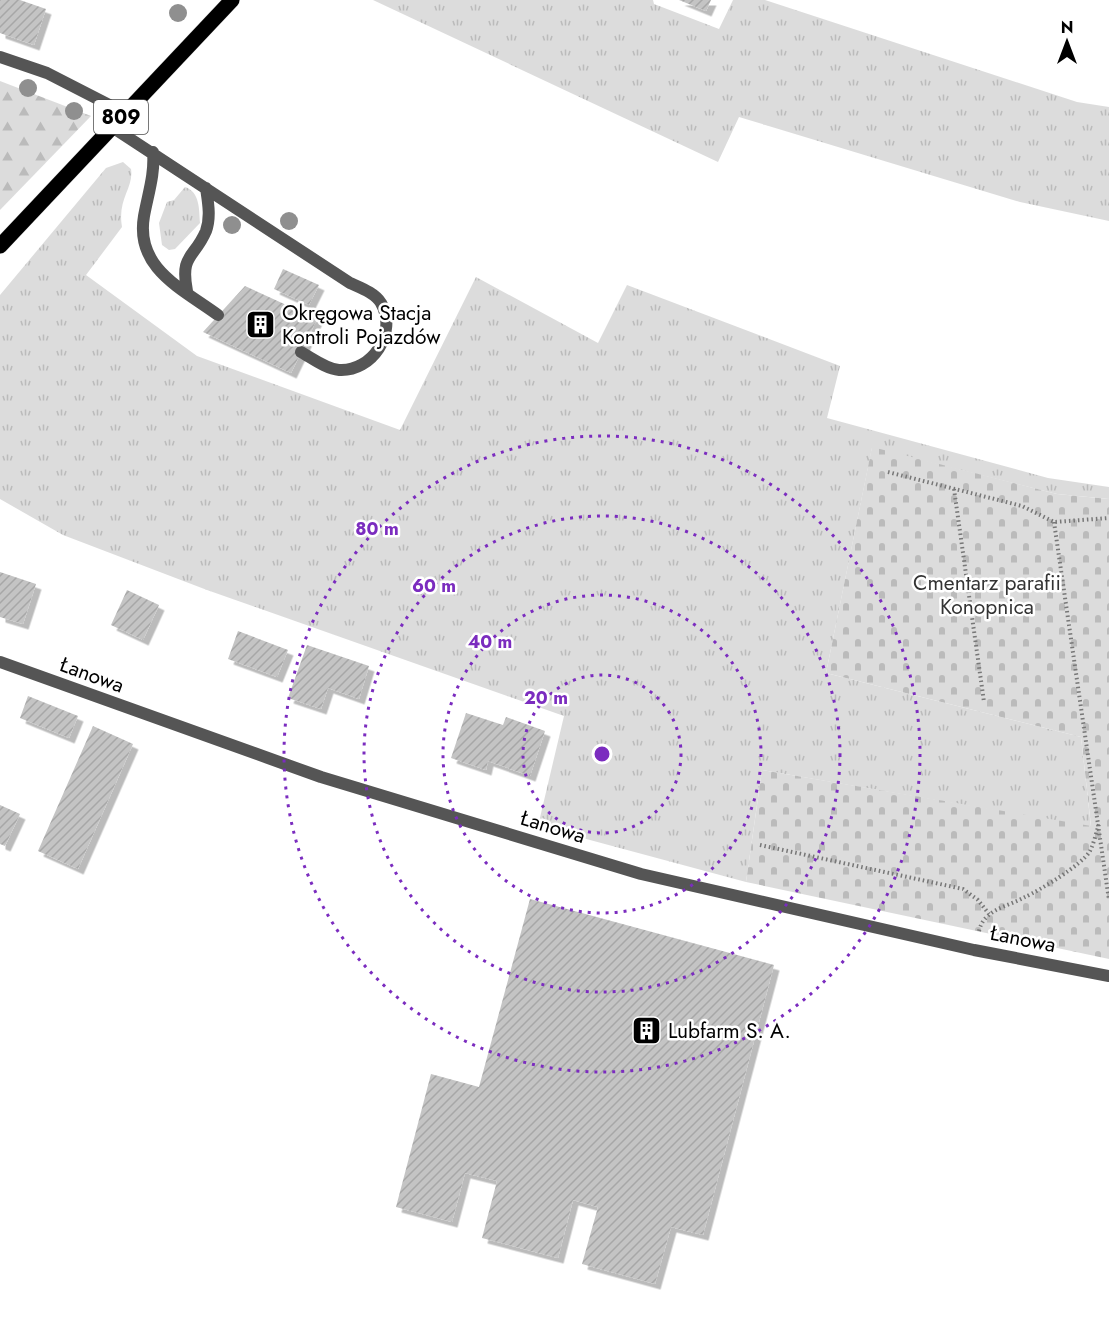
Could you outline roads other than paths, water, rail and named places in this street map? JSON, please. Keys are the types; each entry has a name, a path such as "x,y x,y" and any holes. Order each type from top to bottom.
{"main road":[{"name":"809","path":"0,246 231,0"}],"street":[{"path":"0,57 47,73 125,113"},
{"path":"112,127 350,283 373,294 381,303 385,312 382,344 370,360 355,368 339,370 301,352"},
{"path":"153,152 152,177 141,232 147,257 164,275 218,315"},
{"path":"187,291 183,275 185,263 200,242 208,220 206,188"},
{"name":"Łanowa","path":"0,662 321,777 641,874 974,950 1109,976"}],"place":[{"name":"Okręgowa Stacja Kontroli Pojazdów","path":"261,325"},
{"name":"Lubfarm S. A.","path":"647,1031"}],"park label":[{"name":"Cmentarz parafii Konopnica","path":"987,595"}]}
